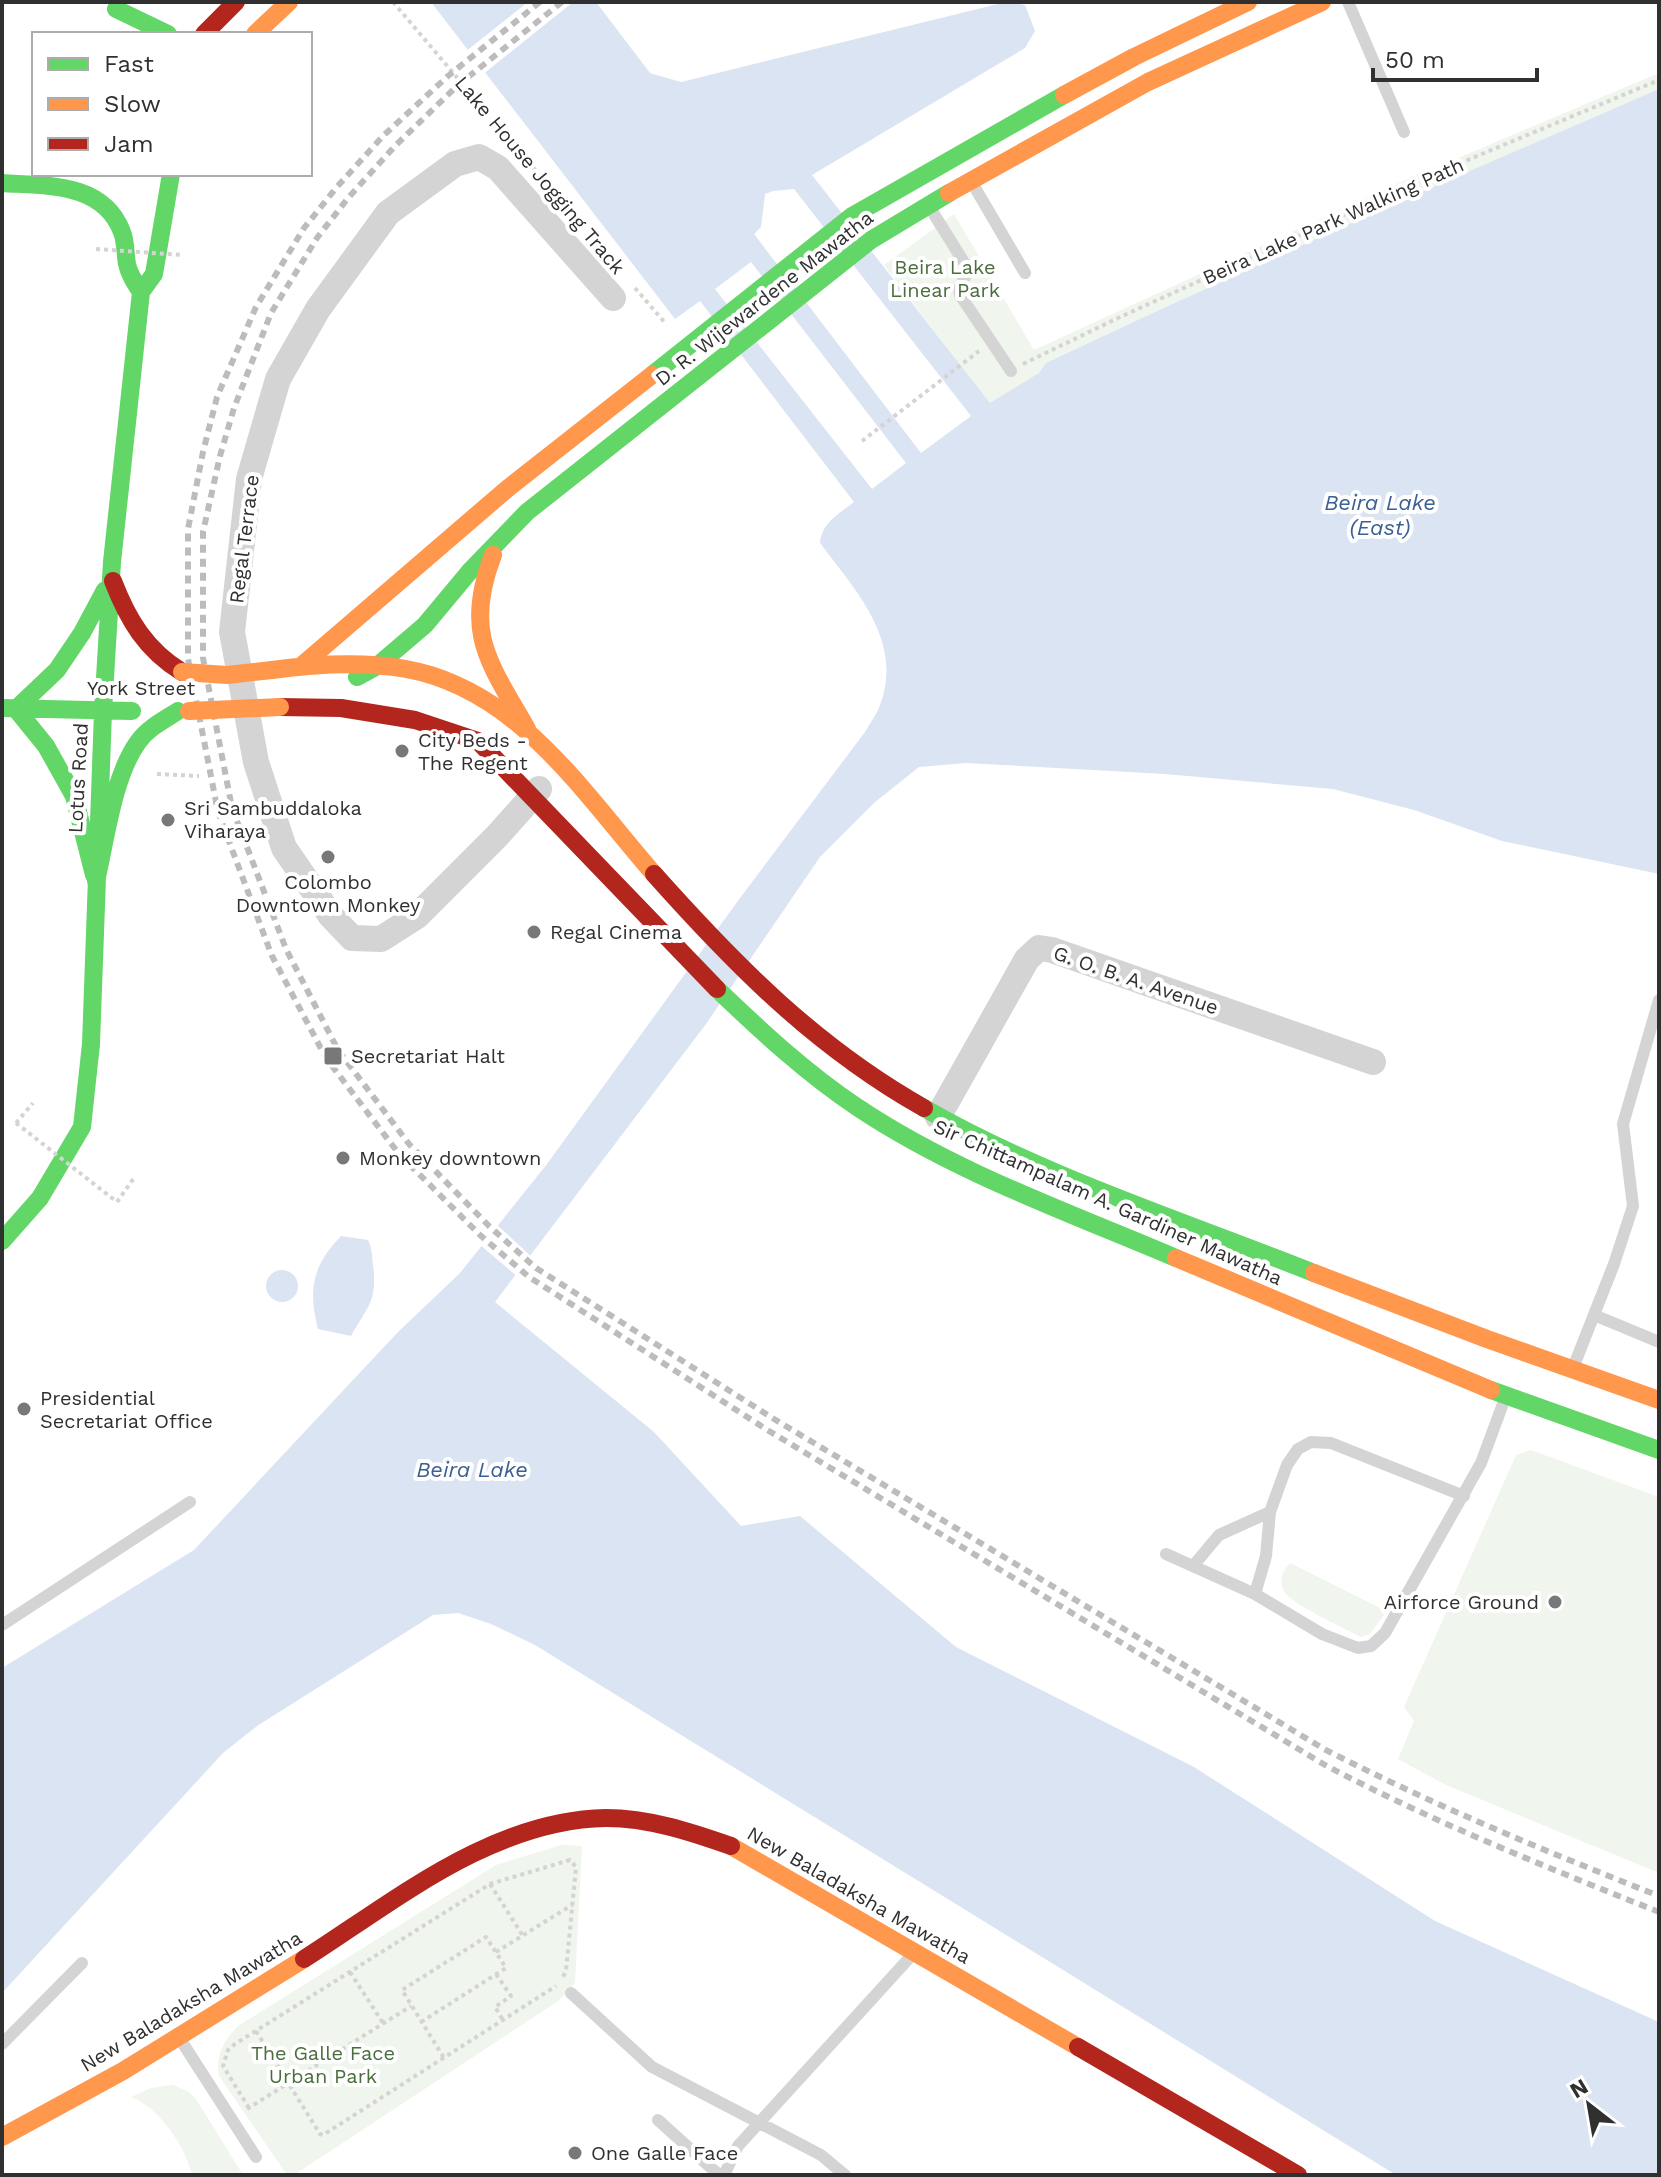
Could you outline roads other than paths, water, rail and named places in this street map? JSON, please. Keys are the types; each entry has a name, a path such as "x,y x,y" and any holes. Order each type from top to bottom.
{"main road":[{"path":"206,32 236,2"},
{"path":"257,32 289,2"},
{"name":"D. R. Wijewardene Mawatha","path":"300,667 420,582 507,489 852,216 1134,57 1248,2"},
{"name":"D. R. Wijewardene Mawatha","path":"280,707 335,688 430,639 499,540 527,512 871,240 928,204 1148,82 1322,2"},
{"path":"114,5 119,32"},
{"path":"114,5 164,32"},
{"name":"Lotus Road","path":"2,1241 40,1198 82,1127 91,1044 111,577 141,292 154,274 171,176"},
{"name":"Lotus Road","path":"2,183 70,188 99,197 123,231 129,272 141,292"},
{"path":"499,540 481,581 476,614 483,647 527,729"},
{"path":"111,577 124,613 142,642 161,660 182,672 227,675 300,667 377,666 410,670 445,679 474,693 527,729"},
{"path":"96,881 74,796 46,746 9,709 57,670 82,633 111,577"},
{"path":"420,582 430,639 445,679 478,741"},
{"path":"280,707 341,708 391,715 478,741"},
{"name":"York Street","path":"9,709 183,711 280,707"},
{"path":"96,881 126,763 136,743 151,729 183,711"},
{"name":"Sir Chittampalam A. Gardiner Mawatha","path":"527,729 703,930 754,983 848,1061 904,1099 1016,1155 1454,1329 1517,1359 1573,1370 1654,1400"},
{"name":"Sir Chittampalam A. Gardiner Mawatha","path":"478,741 683,957 736,1007 830,1088 888,1127 953,1163 1508,1388 1638,1435 1659,1450"},
{"name":"New Baladaksha Mawatha","path":"2,2137 36,2121 179,2037 459,1861 534,1829 591,1819 650,1821 737,1848 1298,2175"}],"street":[{"name":"Regal Terrace","path":"559,764 533,797 417,916 381,939 352,938 331,916 284,848 256,762 232,632 249,479 278,379 318,309 388,213 455,164 479,157 498,168 619,287"},
{"name":"G. O. B. A. Avenue","path":"938,1117 1027,959 1039,948 1373,1062"}],"lane":[{"path":"1348,2 1404,132"},
{"path":"1134,57 1148,82"},
{"path":"971,180 1025,273"},
{"path":"928,204 968,271 959,289 960,295 1011,371"},
{"path":"1573,1370 1633,1206 1623,1124 1659,1000"},
{"path":"1594,1315 1659,1342"},
{"path":"1166,1554 1255,1594 1322,1634 1358,1648 1371,1646 1385,1633 1464,1496 1481,1463 1508,1388"},
{"path":"1255,1594 1266,1556 1270,1512 1287,1465 1298,1449 1311,1442 1331,1443 1464,1496"},
{"path":"2,1625 190,1502"},
{"path":"1193,1566 1219,1535 1270,1512"},
{"path":"658,2120 722,2175 738,2146 915,1952"},
{"path":"2,2044 82,1963"},
{"path":"571,1993 652,2067 821,2155 845,2175"},
{"path":"179,2037 256,2157"}],"water":[{"path":"431,2 596,2 650,73 681,82 1006,2 1025,5 1035,31 1025,48 812,175 990,403 1039,373 1046,363 1122,327 1659,89 1659,874 1502,841 1414,810 1333,789 1165,774 966,763 919,767 874,803 820,857 706,1024 495,1302 654,1432 741,1526 800,1516 956,1647 1194,1767 1435,1921 1659,2022 1659,2175 1396,2175 535,1645 491,1624 458,1613 433,1615 257,1726 223,1753 2,1993 2,1668 194,1550 397,1333 460,1273 547,1164 865,732 879,708 886,682 886,659 881,638 861,598 820,543 828,524 854,502 700,301 675,319","holes":["794,189 971,416 921,453 754,234 761,227 765,194","751,262 906,463 872,489 715,289"]},
{"path":"341,1236 368,1240 374,1277 372,1296 351,1336 318,1329 313,1302 318,1268"},
{"path":"282,1270 293,1275 298,1286 293,1297 282,1302 271,1297 266,1286 271,1275"}],"railway":[{"path":"540,2 448,76 383,136 304,228 256,307 217,397 203,452 188,529 188,659 218,812 272,956 326,1058 399,1154 480,1235 529,1277 769,1431 1325,1765 1448,1825 1659,1912"},
{"path":"562,2 457,86 395,146 317,238 271,313 234,408 203,532 203,658 232,808 286,949 338,1050 409,1144 489,1226 536,1268 774,1419 1324,1749 1490,1827 1659,1896"}],"place":[{"name":"City Beds - The Regent","path":"402,751"},
{"name":"Sri Sambuddaloka Viharaya","path":"168,820"},
{"name":"Colombo Downtown Monkey","path":"328,857"},
{"name":"Regal Cinema","path":"534,932"},
{"name":"Secretariat Halt","path":"333,1056"},
{"name":"Monkey downtown","path":"343,1158"},
{"name":"Presidential Secretariat Office","path":"24,1409"},
{"name":"Airforce Ground","path":"1555,1602"},
{"name":"One Galle Face","path":"575,2153"}],"park label":[{"name":"Beira Lake Linear Park","path":"945,278"},
{"name":"The Galle Face Urban Park","path":"323,2064"}],"water label":[{"name":"Beira Lake (East)","path":"1380,514"},
{"name":"Beira Lake","path":"472,1469"}]}
